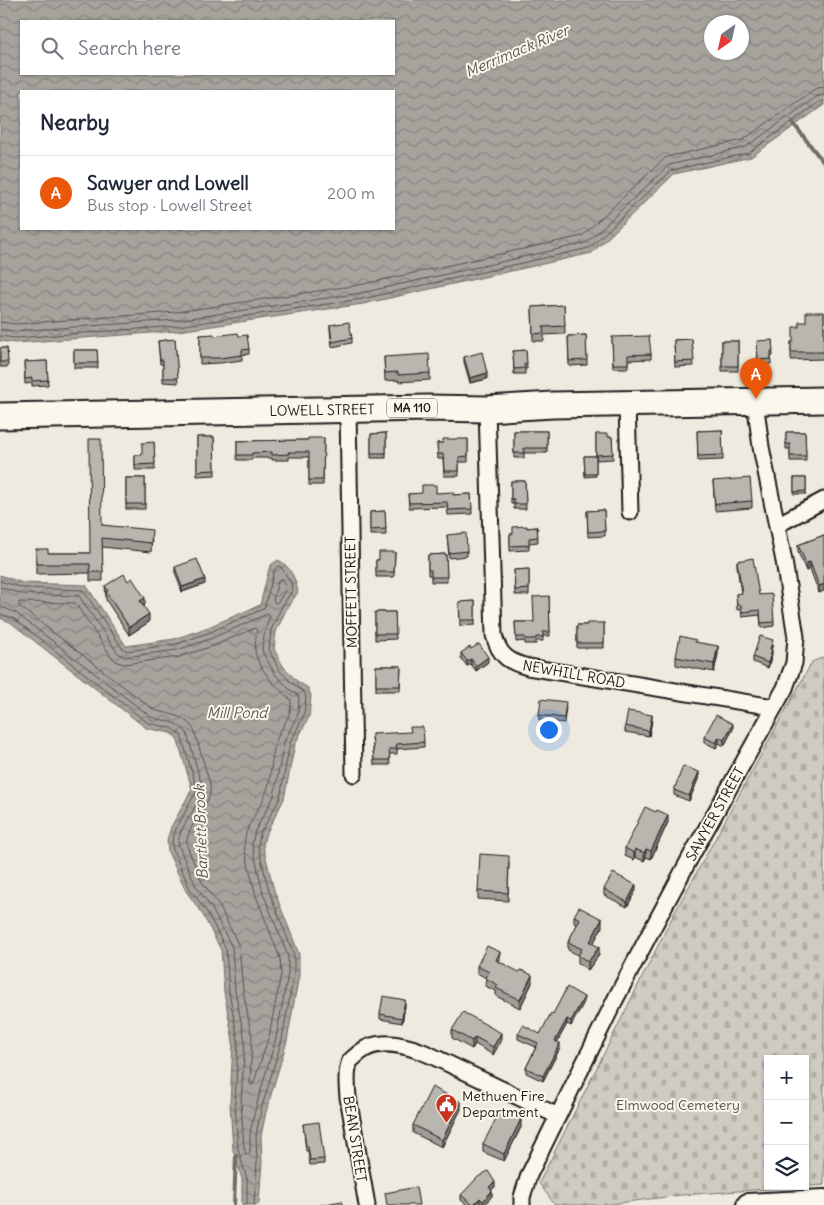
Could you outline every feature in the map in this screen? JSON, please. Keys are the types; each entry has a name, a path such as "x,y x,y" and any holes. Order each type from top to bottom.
{"main road":[{"name":"LOWELL STREET","path":"0,416 348,409 487,409 553,405 824,400"},
{"path":"748,1205 824,1201"}],"street":[{"name":"SAWYER STREET","path":"522,1205 522,1197 529,1175 608,1014 690,858 785,688 794,663 796,637 786,570 761,447 755,401"},
{"path":"627,404 630,512"},
{"name":"MOFFETT STREET","path":"348,409 354,774"},
{"name":"NEWHILL ROAD","path":"487,409 494,635 498,647 505,657 515,664 528,667 774,707"},
{"path":"777,525 824,500"},
{"name":"BEAN STREET","path":"367,1205 348,1097 347,1079 350,1061 361,1051 376,1045 393,1044 410,1047 558,1116"}],"green space":[{"name":"Elmwood Cemetery","path":"824,657 824,1185 809,1186 809,1055 764,1055 764,1189 681,1195 603,1205 555,1205 539,1183 675,912 812,662"}],"water":[{"name":"Merrimack River","path":"0,0 824,0 824,105 751,157 674,174 592,253 363,304 178,331 15,343 0,341"},
{"name":"Mill Pond","path":"278,560 286,565 292,573 298,592 286,610 276,632 274,649 283,666 297,681 308,688 311,696 309,717 295,744 284,799 265,836 263,846 274,890 299,954 299,975 287,1041 266,1112 261,1136 262,1162 259,1203 258,1205 242,1205 242,1179 233,1150 230,1104 233,1041 224,992 221,950 203,915 186,891 168,852 167,840 171,827 192,789 177,738 170,733 146,728 10,622 0,618 0,575 23,583 86,585 126,646 174,639 206,628 260,605 269,569"}],"building":[{"path":"564,305 565,326 543,327 544,333 533,334 532,307"},
{"path":"806,312 824,312 824,352 791,352 793,327 799,327 799,322 806,322"},
{"path":"349,322 352,338 332,342 330,325"},
{"path":"238,333 239,336 247,335 249,349 242,350 242,355 200,358 200,335 214,334 214,336"},
{"path":"586,335 587,360 569,361 568,336"},
{"path":"649,336 651,354 628,355 628,364 613,364 612,337"},
{"path":"175,339 178,378 163,378 163,360 160,360 158,341"},
{"path":"692,339 694,361 675,362 674,340"},
{"path":"772,340 773,351 771,351 771,359 758,360 757,341"},
{"path":"722,341 738,341 738,366 722,366"},
{"path":"0,348 7,348 8,362 0,362"},
{"path":"74,350 97,350 98,363 74,363"},
{"path":"526,350 527,364 524,364 525,368 514,369 513,351"},
{"path":"482,352 487,373 470,378 464,357"},
{"path":"429,354 430,373 398,375 398,372 385,373 384,357"},
{"path":"47,361 48,380 32,381 32,378 25,379 24,362"},
{"path":"722,430 723,455 698,456 697,431"},
{"path":"514,431 547,431 547,448 524,448 524,453 514,453"},
{"path":"786,432 805,432 806,456 790,456 790,444 786,444"},
{"path":"386,433 386,453 371,453 371,434"},
{"path":"596,434 608,434 608,437 612,437 613,454 596,455"},
{"path":"197,437 214,437 215,470 197,471"},
{"path":"308,438 324,438 323,480 309,480 309,452 288,452 289,454 272,455 272,452 237,455 237,441 308,440"},
{"path":"89,439 101,439 102,525 152,530 151,543 102,538 103,572 90,572 90,564 36,564 36,549 48,549 48,553 90,553"},
{"path":"443,439 468,439 468,456 459,457 459,471 444,471 443,454 438,454 437,443 443,443"},
{"path":"154,442 155,464 135,465 135,455 142,455 142,443"},
{"path":"584,456 596,456 596,474 585,474"},
{"path":"126,478 145,478 145,504 126,504"},
{"path":"750,478 752,501 715,504 713,481"},
{"path":"794,478 806,478 806,491 794,492"},
{"path":"511,481 525,481 526,504 514,504 514,499 511,499"},
{"path":"422,485 436,485 436,493 453,492 453,495 471,494 472,509 448,510 447,502 409,503 408,494 422,493"},
{"path":"604,510 605,531 588,532 587,511"},
{"path":"385,511 386,529 370,530 370,512"},
{"path":"527,526 527,528 537,527 538,537 529,538 529,545 510,546 510,534 513,534 513,527"},
{"path":"466,533 467,551 449,553 447,535"},
{"path":"824,535 824,584 819,586 810,562 806,563 798,545"},
{"path":"379,552 395,552 394,572 376,572 376,560 379,560"},
{"path":"446,554 447,577 431,577 431,570 428,570 428,555"},
{"path":"753,558 759,595 772,594 774,622 761,623 760,610 742,612 741,605 737,605 736,594 742,593 737,561"},
{"path":"197,559 205,579 182,587 175,567"},
{"path":"529,569 529,589 515,590 514,570"},
{"path":"124,574 128,581 132,578 145,598 140,601 149,614 129,627 106,592 108,591 105,586"},
{"path":"549,596 550,632 543,632 543,637 536,637 536,639 516,637 515,622 534,622 533,597"},
{"path":"475,601 475,620 460,620 459,602"},
{"path":"375,612 395,612 396,634 375,634"},
{"path":"587,623 604,623 604,643 577,643 577,625 587,625"},
{"path":"680,636 696,640 695,642 718,646 714,664 676,657"},
{"path":"760,636 773,640 768,663 753,657"},
{"path":"479,644 488,657 476,666 471,659 467,661 461,653"},
{"path":"376,666 401,666 400,686 376,686"},
{"path":"541,699 566,702 564,718 539,715"},
{"path":"628,711 652,715 649,731 625,726"},
{"path":"716,715 733,724 724,740 719,737 716,743 704,737"},
{"path":"410,727 423,727 424,742 396,744 397,749 389,749 390,760 374,760 372,734 411,732"},
{"path":"683,766 699,772 689,796 674,790"},
{"path":"645,807 668,815 651,851 646,849 644,853 635,849 634,853 625,848"},
{"path":"480,854 509,856 508,893 478,891"},
{"path":"613,873 636,885 627,902 604,889"},
{"path":"579,907 602,919 590,942 599,947 588,962 578,955 582,949 568,942 580,919 574,916"},
{"path":"487,946 500,952 496,960 519,972 521,970 532,975 520,1000 496,988 498,985 485,978 489,972 477,966"},
{"path":"567,987 584,997 571,1021 567,1019 555,1041 560,1043 543,1076 526,1068 538,1043 518,1034 523,1025 540,1034"},
{"path":"383,996 405,1000 402,1018 380,1014"},
{"path":"463,1012 501,1033 493,1047 475,1037 472,1041 452,1030"},
{"path":"432,1087 461,1102 442,1140 413,1125"},
{"path":"501,1109 521,1119 504,1154 483,1144"},
{"path":"319,1122 324,1159 310,1160 303,1124"},
{"path":"488,1171 495,1182 489,1187 492,1191 483,1201 480,1198 473,1205 461,1195 478,1177"},
{"path":"416,1187 419,1205 387,1205 385,1193"},
{"path":"342,1201 343,1205 320,1205"}],"waterway":[{"path":"793,123 824,163"},
{"name":"Bartlett Brook","path":"234,1205 236,1155"}],"place":[{"name":"Sawyer and Lowell","path":"756,399"},
{"name":"Methuen Fire Department","path":"446,1123"}]}
